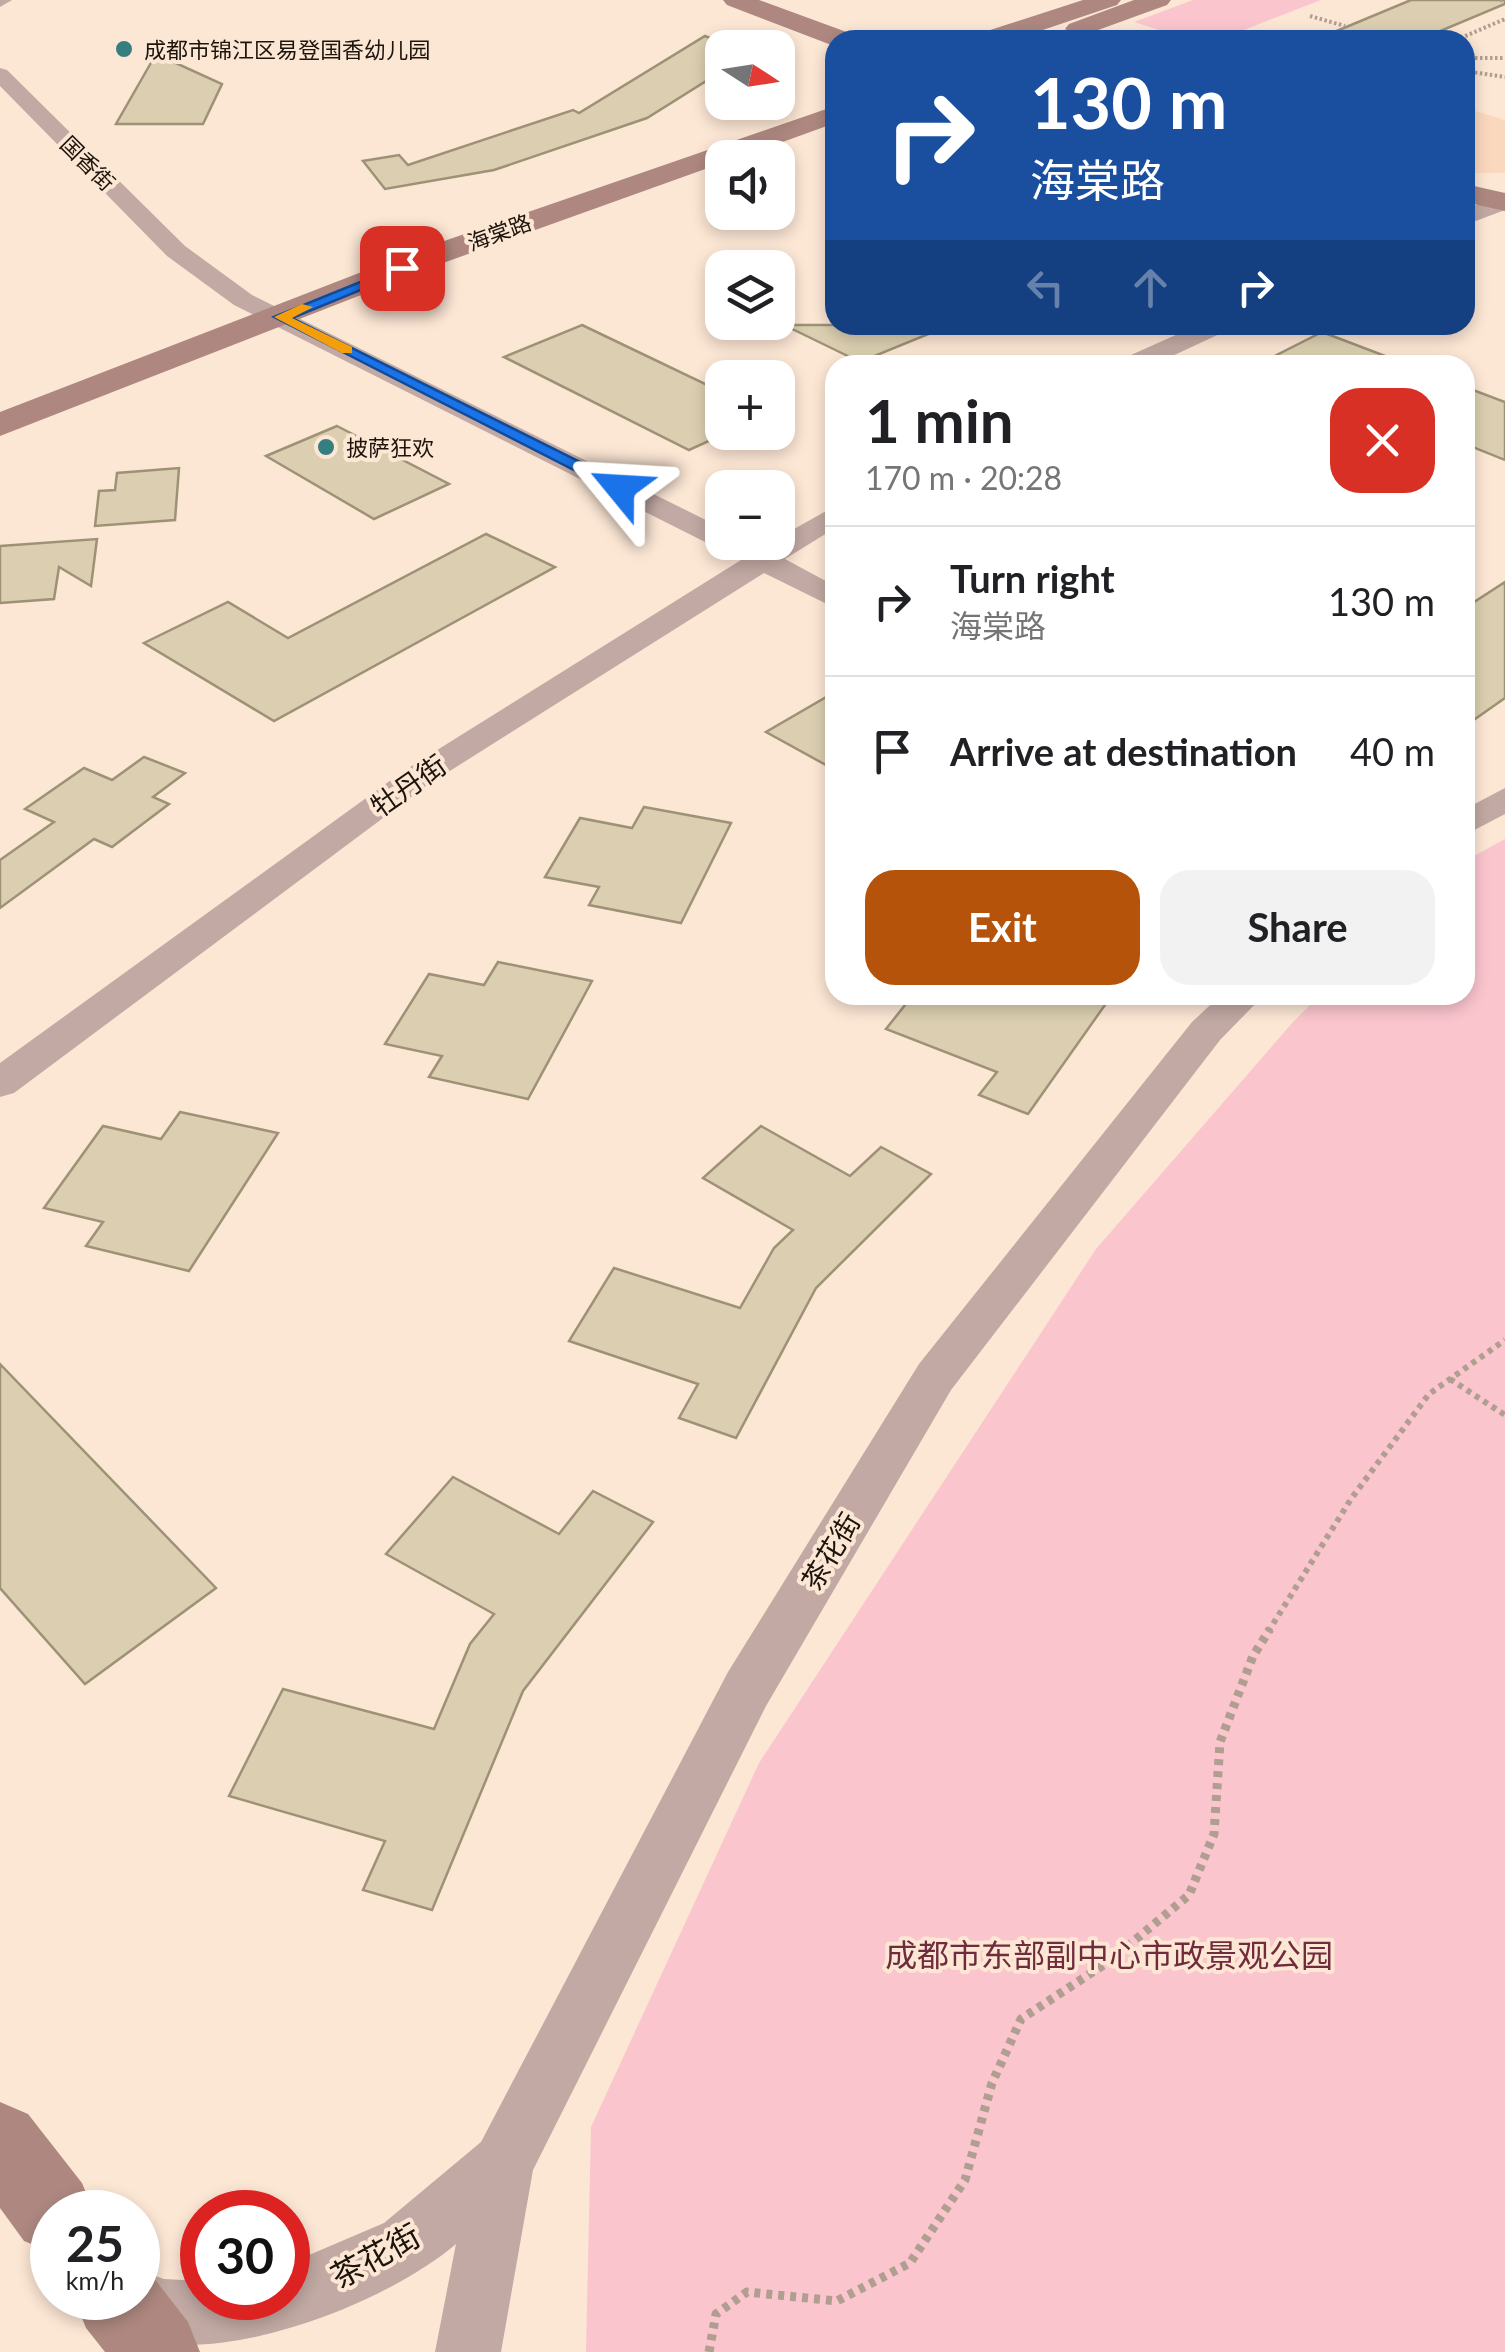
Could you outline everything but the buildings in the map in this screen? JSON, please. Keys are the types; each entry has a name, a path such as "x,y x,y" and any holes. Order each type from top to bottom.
{"main road":[{"path":"736,0 825,34"},
{"path":"784,0 864,30"},
{"path":"1016,30 1108,0"},
{"path":"1074,30 1158,0"},
{"name":"海棠路","path":"150,334 825,102"},
{"name":"海棠路","path":"0,425 825,103"},
{"path":"1475,195 1505,202"},
{"path":"0,2142 36,2190"},
{"path":"133,2320 158,2352"}],"street":[{"name":"国香街","path":"0,74 176,251 243,300 705,530"},
{"path":"1475,214 1505,202"},
{"path":"1153,355 1197,335"},
{"name":"牡丹街","path":"795,539 825,521"},
{"name":"牡丹街","path":"0,1083 414,779 760,560"},
{"name":"国香街","path":"764,560 825,594"},
{"path":"1475,818 1505,800"},
{"name":"茶花街","path":"468,2352 503,2164 747,1689 935,1377 1206,1032 1235,1005"},
{"name":"茶花街","path":"310,2289 406,2245 503,2164"}],"path":[{"path":"1310,16 1345,26"},
{"path":"1475,32 1505,20"},
{"path":"1475,58 1505,58"},
{"path":"1475,72 1505,76"},
{"path":"708,2352 716,2314 747,2292 836,2302 910,2263 966,2180 992,2084 1021,2019 1111,1960 1189,1896 1214,1834 1220,1742 1252,1656 1352,1499 1429,1394 1505,1340"},
{"path":"1450,1379 1505,1415"}],"shaded area":[{"path":"1475,111 1505,120 1505,173 1475,173"}],"green space":[{"path":"1193,0 1321,0 1244,30 1159,30 1134,22"},
{"name":"成都市东部副中心市政景观公园","path":"1505,839 1505,2352 586,2352 591,2127 759,1763 1096,1249 1293,1022 1310,1005 1475,1005 1475,856"}],"slow traffic":[{"path":"307,307 281,317 347,350"}],"place":[{"name":"成都市锦江区易登国香幼儿园","path":"124,49"},
{"name":"披萨狂欢","path":"326,447"}],"route":[{"path":"402,268 281,317 620,488"}]}
